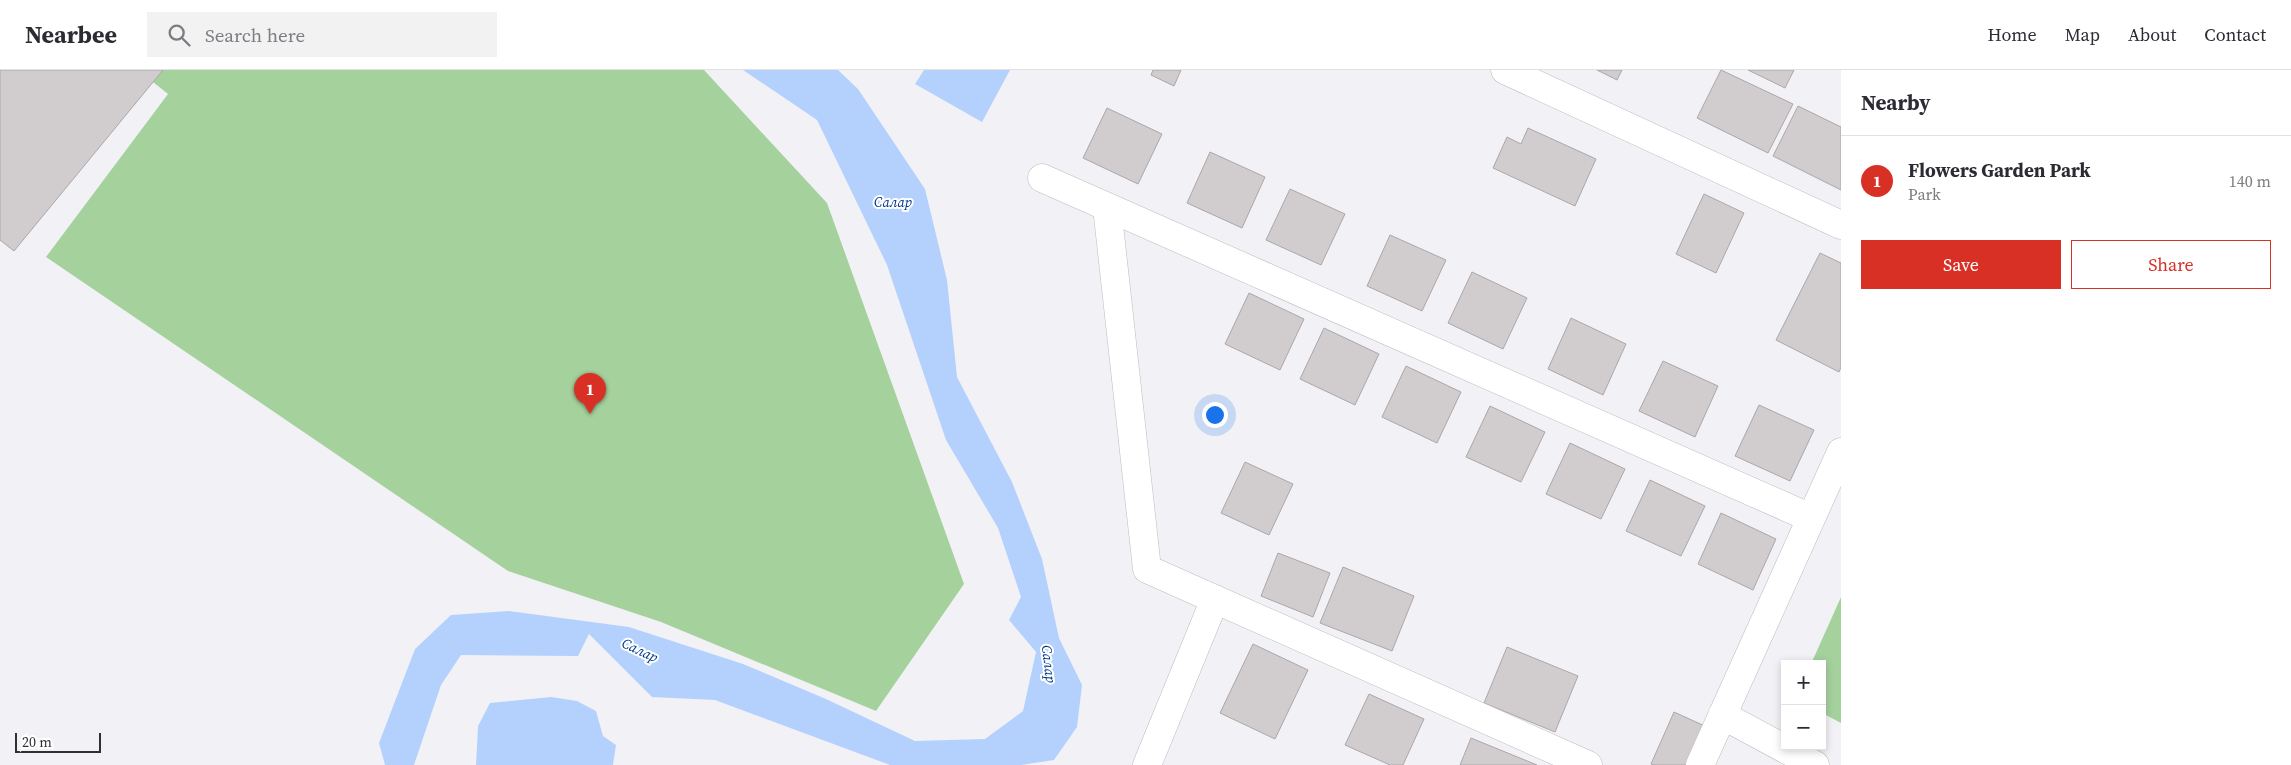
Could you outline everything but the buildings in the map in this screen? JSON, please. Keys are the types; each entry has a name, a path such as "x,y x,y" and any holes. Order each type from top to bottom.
{"street":[{"path":"1505,70 1841,224"},
{"path":"1042,178 1811,518"},
{"path":"1107,207 1147,569 1588,765"},
{"path":"1700,765 1841,452"},
{"path":"1147,765 1215,599"},
{"path":"1722,715 1815,765"}],"green space":[{"path":"138,70 704,70 827,203 964,584 876,711 661,622 508,571 46,257 168,94"},
{"path":"1841,597 1841,723 1826,715 1826,660 1813,660"}],"water":[{"name":"Салар","path":"743,70 838,70 858,89 925,189 947,280 957,377 1012,482 1042,559 1059,638 1082,685 1077,727 1054,760 1021,765 890,765 715,700 652,697 589,634 578,656 461,655 441,685 414,765 385,765 379,743 415,649 451,615 509,611 629,627 743,664 826,699 915,741 985,739 1023,711 1036,652 1009,620 1021,597 998,528 946,440 887,265 817,120"},
{"path":"924,70 1010,70 982,122 915,84"},
{"path":"551,697 577,701 596,711 603,736 616,745 613,765 476,765 478,726 490,703"}],"place":[{"name":"Flowers Garden Park","path":"590,414"}]}
